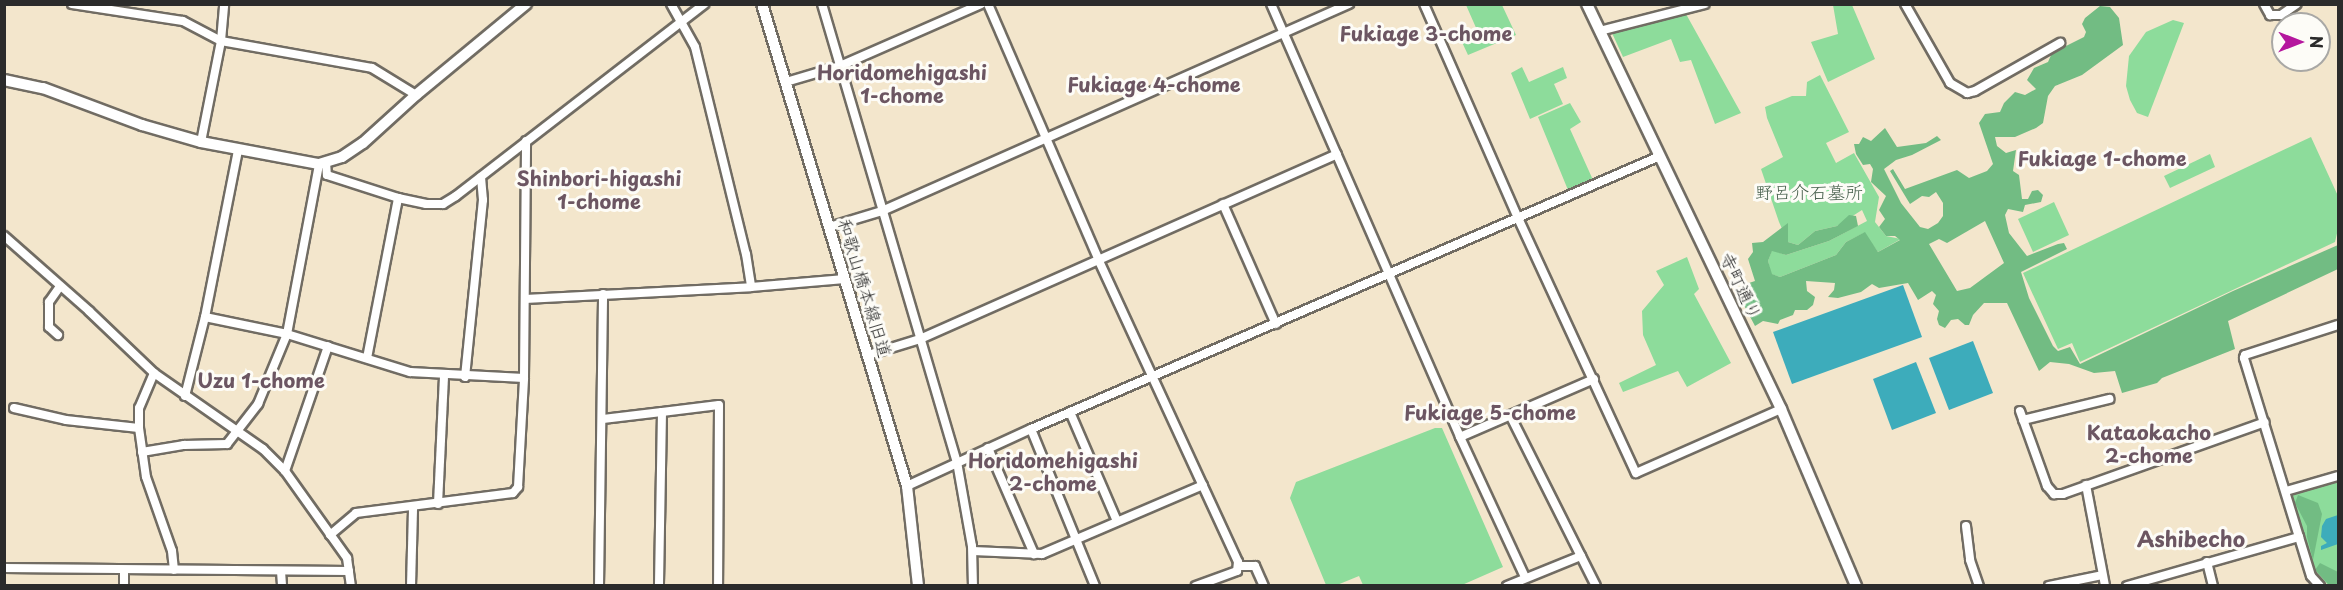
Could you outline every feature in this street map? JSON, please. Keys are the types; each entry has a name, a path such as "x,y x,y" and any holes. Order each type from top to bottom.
{"street":[{"path":"72,4 183,21 221,41 372,68 416,95"},
{"path":"201,142 221,41 224,4"},
{"path":"4,80 43,88 142,125 201,142 322,163 342,157 363,143 416,95 526,4"},
{"path":"671,4 694,47 746,254 751,287"},
{"path":"322,163 327,175 398,198 426,204 443,204 704,4"},
{"name":"和歌山橋本線旧道","path":"762,4 907,486 918,585"},
{"path":"822,4 957,462 973,551 973,585"},
{"path":"786,82 840,66 981,4"},
{"path":"988,4 1099,261 1238,566 1237,571 1196,585"},
{"path":"1271,4 1460,437 1525,577"},
{"path":"829,227 882,211 1047,140 1349,4"},
{"path":"1424,4 1518,218 1636,473 1781,408"},
{"name":"寺町通り","path":"1587,4 1781,408 1857,585"},
{"path":"1600,31 1705,4"},
{"path":"1905,4 1950,83 1954,88 1967,93 1975,92 2060,43"},
{"path":"2264,4 2270,15 2281,15 2297,4"},
{"path":"330,535 356,513 513,493 518,488 524,378 526,141"},
{"path":"186,396 205,317 238,150"},
{"path":"867,355 920,339 1337,154"},
{"path":"907,486 1031,429 1660,156"},
{"path":"142,452 184,445 227,444 258,404 287,334 322,163"},
{"path":"465,377 483,200 481,177"},
{"path":"367,358 398,198"},
{"path":"1223,204 1276,324"},
{"path":"4,236 154,373 263,449 285,471 346,558 351,585"},
{"path":"525,299 751,287 845,279"},
{"path":"58,335 49,327 49,302 60,286"},
{"path":"599,585 603,294"},
{"path":"205,317 287,334 410,372 465,377 524,378"},
{"path":"2320,585 2311,576 2245,355 2338,325"},
{"path":"285,471 328,346"},
{"path":"154,373 139,408 139,428 146,477 172,551 174,570"},
{"path":"438,504 444,375"},
{"path":"1460,437 1594,379"},
{"path":"2023,420 2109,399"},
{"path":"603,419 719,405 718,585"},
{"path":"14,408 66,420 139,428"},
{"path":"2020,411 2047,486 2054,494 2062,494 2265,422"},
{"path":"659,585 663,412"},
{"path":"1070,412 1117,521"},
{"path":"1510,415 1596,585"},
{"path":"1031,429 1095,585"},
{"path":"988,448 1034,554"},
{"path":"2286,491 2338,476"},
{"path":"973,551 1042,554 1203,485"},
{"path":"2086,485 2105,585"},
{"path":"411,585 413,507"},
{"path":"1966,526 1970,560 1979,585"},
{"path":"2127,585 2299,537"},
{"path":"1507,585 1581,556"},
{"path":"2207,562 2213,585"},
{"path":"1238,566 1255,566 1264,585"},
{"path":"4,568 350,571"},
{"path":"123,585 124,570"},
{"path":"281,571 282,585"},
{"path":"2049,585 2102,575"}],"green space":[{"path":"1466,5 1502,5 1516,35 1468,55 1461,40 1477,30"},
{"path":"1833,5 1852,5 1875,59 1828,82 1811,42 1838,34"},
{"path":"2100,6 2110,7 2119,18 2123,45 2082,75 2055,86 2048,96 2043,123 2015,137 1995,137 1997,146 2006,153 2016,150 2013,171 2019,175 2022,199 2028,199 2032,191 2038,190 2043,195 2041,202 2025,205 2023,212 2008,209 2005,215 2009,233 2027,256 2058,244 2064,243 2067,249 2021,272 2029,298 2053,346 2058,351 2070,347 2080,364 2233,291 2338,245 2338,269 2228,321 2235,349 2162,378 2157,383 2122,393 2115,371 2094,373 2069,364 2050,362 2039,371 2007,303 1984,303 1973,315 1969,325 1965,325 1958,319 1951,320 1945,328 1939,325 1937,319 1939,311 1933,304 1936,295 1932,291 1918,300 1908,283 1879,288 1872,284 1861,292 1838,298 1828,297 1834,290 1835,283 1806,281 1807,291 1815,297 1813,305 1807,310 1795,310 1793,315 1780,320 1778,324 1763,321 1755,326 1737,292 1740,286 1755,281 1748,259 1753,252 1752,243 1763,242 1788,223 1788,242 1798,245 1815,231 1837,226 1849,215 1856,216 1858,226 1829,241 1786,255 1772,251 1768,261 1772,274 1780,277 1836,255 1846,242 1865,232 1878,252 1900,240 1895,236 1886,236 1879,227 1885,219 1879,210 1886,196 1871,182 1873,169 1870,164 1863,165 1856,154 1854,144 1859,144 1863,137 1871,141 1885,128 1897,147 1926,143 1937,136 1941,140 1912,155 1896,160 1884,169 1901,203 1920,227 1928,229 1938,223 1943,216 1943,203 1936,192 1929,197 1922,196 1910,204 1890,171 1893,169 1905,189 1957,170 1969,178 1987,171 1993,164 1979,123 1985,114 2000,112 2004,103 2015,92 2025,95 2036,89 2027,80 2034,68 2048,62 2052,53 2084,37 2086,32 2082,24 2085,18","holes":["1985,221 2004,263 1970,288 1957,291 1929,244 1939,239 1947,243"]},
{"path":"1686,14 1741,113 1715,124 1691,60 1680,62 1671,39 1623,57 1612,33"},
{"path":"2173,20 2184,23 2148,117 2137,113 2130,100 2126,86 2129,56 2146,32"},
{"path":"1522,67 1529,82 1563,67 1567,78 1554,84 1563,104 1530,119 1511,73"},
{"name":"野呂介石墓所","path":"1820,75 1849,132 1826,143 1836,163 1854,153 1879,197 1875,222 1886,236 1901,239 1878,252 1864,233 1846,242 1836,255 1780,277 1771,274 1768,261 1772,250 1786,255 1829,241 1867,221 1862,210 1837,226 1815,231 1798,245 1788,242 1761,169 1783,157 1767,118 1765,107 1792,96 1806,96 1807,82"},
{"path":"1570,103 1581,122 1570,129 1593,180 1568,190 1538,117"},
{"path":"2311,137 2338,196 2338,229 2335,242 2080,362 2072,343 2058,349 2023,273"},
{"path":"2210,154 2215,167 2170,188 2164,176"},
{"path":"2054,202 2069,235 2033,252 2018,219"},
{"path":"1687,257 1699,289 1694,294 1731,363 1687,387 1678,371 1623,392 1619,383 1656,365 1643,335 1642,311 1664,285 1656,271"},
{"path":"1435,428 1442,428 1503,567 1462,585 1363,585 1359,576 1337,585 1326,585 1290,498 1296,482"},
{"path":"2338,481 2338,585 2328,585 2313,568 2292,494"},
{"path":"2298,495 2318,503 2322,514 2313,560 2307,537 2307,526 2295,503"},
{"path":"2320,563 2338,572 2338,585 2329,585 2315,570"}],"water":[{"path":"1903,285 1922,337 1792,384 1773,332"},
{"path":"1973,341 1993,393 1949,410 1929,358"},
{"path":"1916,362 1936,413 1892,430 1873,379"},
{"path":"2338,515 2338,544 2321,550 2321,546 2327,543 2321,537 2322,526 2326,519"}],"district":[{"name":"Fukiage 3-chome","path":"1426,33"},
{"name":"Horidomehigashi 1-chome","path":"902,84"},
{"name":"Fukiage 4-chome","path":"1154,84"},
{"name":"Fukiage 1-chome","path":"2102,158"},
{"name":"Shinbori-higashi 1-chome","path":"599,190"},
{"name":"Uzu 1-chome","path":"261,380"},
{"name":"Fukiage 5-chome","path":"1490,412"},
{"name":"Kataokacho 2-chome","path":"2149,444"},
{"name":"Horidomehigashi 2-chome","path":"1053,472"},
{"name":"Ashibecho","path":"2191,538"}]}
